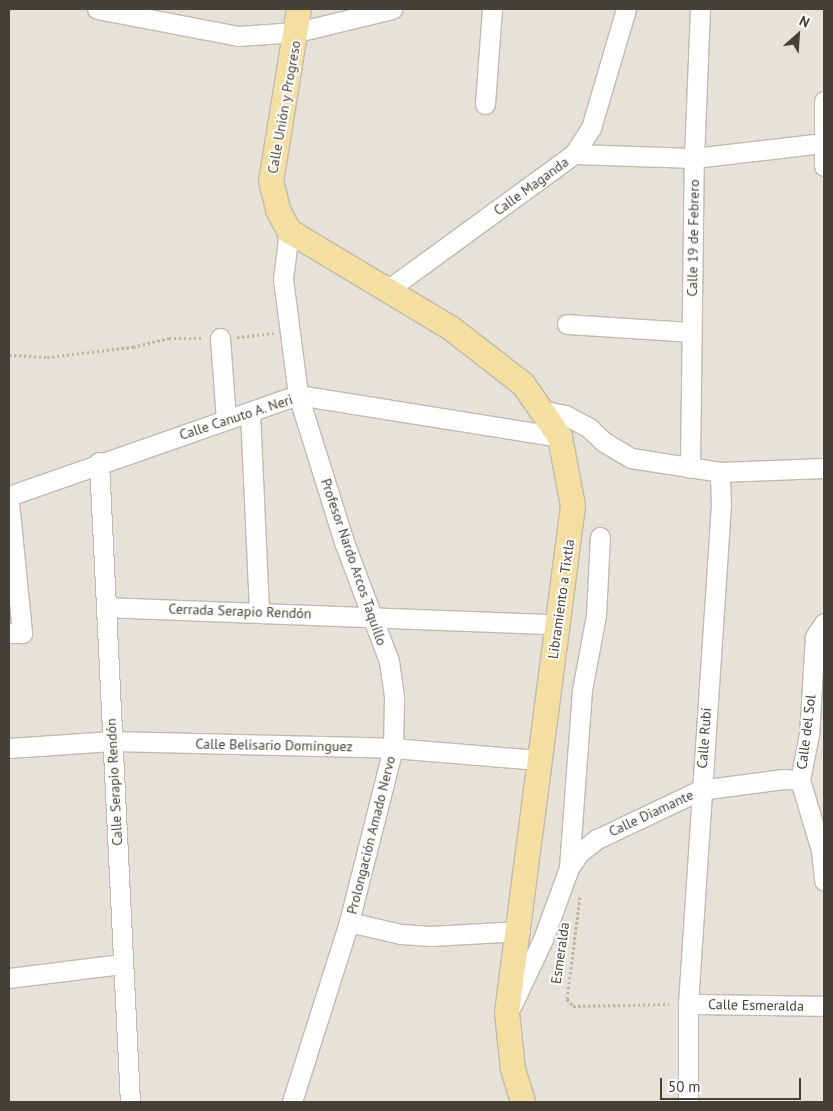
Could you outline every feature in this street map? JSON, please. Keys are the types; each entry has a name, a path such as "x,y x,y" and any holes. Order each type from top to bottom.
{"main road":[{"name":"Calle Unión y Progreso","path":"289,231 278,210 271,181 298,20"},
{"name":"Libramiento a Tixtla","path":"289,231 452,329 523,384 560,438 573,506 539,760 520,932 507,1014 513,1069 523,1102"}],"street":[{"path":"97,9 238,36 298,20 392,9"},
{"path":"485,104 492,9"},
{"name":"Calle Maganda","path":"386,291 574,154 591,128 626,9"},
{"name":"Calle 19 de Febrero","path":"690,468 694,158 700,9"},
{"path":"824,101 824,166"},
{"path":"574,154 694,158 823,143"},
{"name":"Profesor Nardo Arcos Taquillo","path":"289,231 283,279 298,395 344,542 389,661 394,698 394,748"},
{"path":"567,324 691,332"},
{"path":"220,338 226,420"},
{"name":"Calle Canuto A. Neri","path":"9,496 99,462 298,395 560,438"},
{"path":"542,410 565,415 588,427 604,442 631,458 720,472 824,468"},
{"path":"250,412 259,611"},
{"name":"Calle Serapio Rendón","path":"99,462 130,1102"},
{"name":"Calle Rubí","path":"688,1102 688,1004 700,790 721,505 720,472"},
{"path":"9,502 22,633 9,634"},
{"path":"569,868 582,690 596,615 600,537"},
{"name":"Cerrada Serapio Rendón","path":"106,607 259,611 557,624"},
{"name":"Calle del Sol","path":"800,780 809,734 815,637 822,624"},
{"name":"Calle Belisario Domínguez","path":"9,748 112,741 394,748 539,760"},
{"name":"Prolongación Amado Nervo","path":"292,1102 349,922 394,748"},
{"name":"Calle Diamante","path":"507,1014 543,939 569,868 579,853 597,839 700,790 783,779 800,780"},
{"path":"800,780 821,850 824,881"},
{"name":"Prolongación Amado Nervo","path":"349,922 401,934 431,936 520,932"},
{"path":"9,978 122,964"},
{"name":"Calle Esmeralda","path":"688,1004 824,1006"}],"path":[{"path":"9,355 47,357 132,347 168,338 220,338 290,331"},
{"name":"Esmeralda","path":"580,894 567,999 573,1006 688,1004"}],"shaded area":[{"path":"9,9 824,9 824,1102 9,1102"}]}
